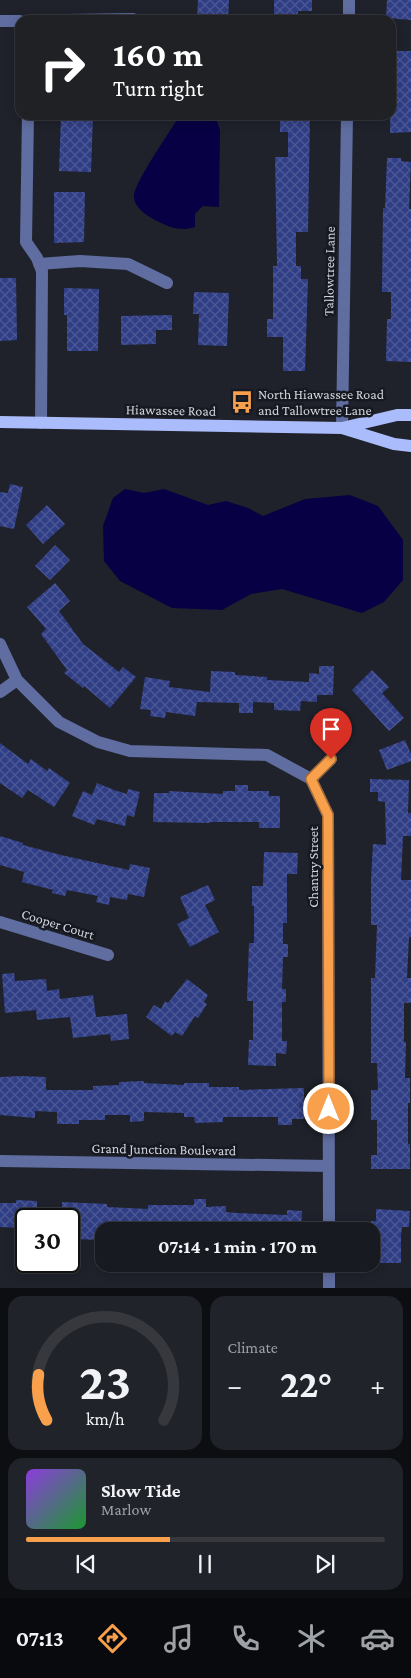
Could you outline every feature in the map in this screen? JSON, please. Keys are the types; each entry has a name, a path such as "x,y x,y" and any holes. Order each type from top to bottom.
{"main road":[{"name":"Hiawassee Road","path":"0,422 342,428 397,415 411,415"},
{"name":"Hiawassee Road","path":"342,428 394,444 411,446"}],"street":[{"path":"349,0 349,15"},
{"path":"0,21 15,21"},
{"path":"28,120 26,242 37,258 42,271 40,423"},
{"name":"Tallowtree Lane","path":"342,428 347,120"},
{"path":"39,264 80,260 128,264 167,283"},
{"path":"0,644 17,680 59,722 98,742 130,751 267,755 311,779 331,759"},
{"path":"0,692 17,680"},
{"name":"Chantry Street","path":"311,779 328,815 329,1222"},
{"name":"Cooper Court","path":"0,922 108,955"},
{"name":"Grand Junction Boulevard","path":"0,1161 328,1166"},
{"path":"329,1272 329,1288"}],"shaded area":[{"path":"177,120 217,120 220,130 219,207 203,206 195,214 195,227 179,229 170,227 148,216 138,207 134,195 147,167"},
{"path":"125,489 144,493 164,489 208,505 226,501 248,508 263,516 305,499 350,495 378,506 403,540 403,580 384,602 362,613 282,589 251,594 222,610 172,608 120,581 104,561 103,526 113,498"}],"building":[{"path":"198,0 229,0 228,15 197,15"},
{"path":"274,0 312,0 312,11 298,11 298,15 274,15"},
{"path":"387,0 411,0 411,20 396,19 396,15 386,15"},
{"path":"397,51 411,51 411,132 390,133 390,120 396,120"},
{"path":"61,120 93,120 91,172 59,171"},
{"path":"280,120 310,120 308,232 296,232 296,266 301,266 301,279 308,279 305,371 283,371 283,337 267,337 267,319 273,319 273,266 277,266 275,157 288,157 288,132 280,132"},
{"path":"387,158 401,158 401,161 411,162 409,209 411,209 411,362 386,361 387,319 391,319 391,292 382,292 383,208 385,208"},
{"path":"54,192 85,192 84,242 54,243"},
{"path":"0,278 16,278 17,340 0,341"},
{"path":"64,288 99,289 98,351 67,351 67,315 64,315"},
{"path":"194,292 229,293 227,346 198,345 199,314 193,314"},
{"path":"172,315 172,330 156,330 156,344 121,345 121,316"},
{"path":"10,484 23,487 14,529 0,526 0,492 8,493"},
{"path":"47,505 65,524 43,544 26,525"},
{"path":"55,545 70,560 50,580 35,566"},
{"path":"55,583 70,601 59,611 83,644 119,672 123,667 136,677 110,708 84,686 83,688 64,673 67,670 41,634 46,629 27,607"},
{"path":"319,666 334,666 333,695 317,695 317,702 301,701 300,711 274,710 274,703 253,702 253,713 239,713 239,703 197,702 195,716 166,712 165,718 150,716 151,710 140,709 145,677 170,681 169,687 210,692 211,671 235,672 235,675 267,677 267,680 309,682 309,673 319,674"},
{"path":"372,670 389,687 382,693 404,718 389,731 352,690"},
{"path":"405,740 411,754 411,761 387,770 379,750"},
{"path":"0,743 28,764 31,759 47,771 49,768 70,783 54,807 28,790 22,798 0,783"},
{"path":"370,779 409,780 408,813 411,813 411,836 403,836 401,880 411,880 411,937 409,937 407,978 411,978 411,1003 404,1003 405,1078 410,1078 408,1144 410,1144 410,1169 371,1169 371,1155 377,1155 377,1120 371,1120 371,1090 378,1090 377,1063 371,1063 371,978 375,978 377,925 371,925 371,880 373,844 386,845 385,802 378,801 378,792 370,792"},
{"path":"97,783 127,794 128,789 140,792 134,817 127,815 125,826 97,819 94,825 72,816 83,791 92,795"},
{"path":"235,785 248,785 248,791 269,791 269,796 280,796 280,828 259,828 259,822 153,822 154,793 169,793 169,791 223,794 223,791 235,791"},
{"path":"0,836 23,843 23,845 129,870 130,864 150,868 144,897 128,894 127,900 110,897 109,905 96,902 98,896 67,890 65,896 52,893 53,890 22,882 24,872 0,865"},
{"path":"264,852 298,853 297,874 287,874 287,923 283,923 283,944 288,944 288,957 283,957 282,989 286,989 286,1002 282,1002 282,1041 287,1041 286,1054 276,1053 276,1066 248,1065 249,1040 253,1040 253,1001 247,1001 249,943 254,943 252,886 263,886"},
{"path":"208,885 215,900 205,905 219,932 190,947 177,924 189,918 180,897"},
{"path":"14,973 15,981 46,979 47,991 59,989 60,999 93,995 96,1017 127,1014 129,1039 111,1041 110,1034 73,1038 70,1017 37,1020 36,1010 5,1013 2,974"},
{"path":"187,979 208,995 204,1002 207,1004 198,1018 195,1016 182,1036 175,1032 172,1036 146,1017 154,1005 161,1009 165,1001 168,1003"},
{"path":"0,1077 46,1077 46,1090 93,1090 93,1086 119,1085 119,1082 144,1081 144,1083 184,1085 184,1083 209,1083 209,1087 239,1087 239,1090 304,1088 304,1119 292,1119 292,1125 278,1125 278,1117 223,1117 223,1122 195,1123 194,1117 184,1117 184,1113 144,1112 144,1121 130,1122 130,1115 105,1115 105,1120 79,1120 79,1124 57,1124 57,1112 35,1111 35,1118 0,1115"},
{"path":"194,1199 206,1199 206,1207 226,1206 226,1212 287,1215 287,1210 302,1211 301,1222 95,1222 95,1240 80,1239 80,1208 62,1208 62,1202 107,1204 107,1207 148,1209 148,1205 194,1205"},
{"path":"16,1200 37,1201 37,1207 50,1208 15,1208 15,1228 0,1227 0,1203 16,1203"},
{"path":"376,1209 410,1211 409,1227 402,1227 401,1263 380,1263 380,1222 371,1222 376,1221"}],"place":[{"name":"North Hiawassee Road and Tallowtree Lane","path":"242,402"}],"route":[{"path":"329,1109 328,815 311,779 331,759"}]}
